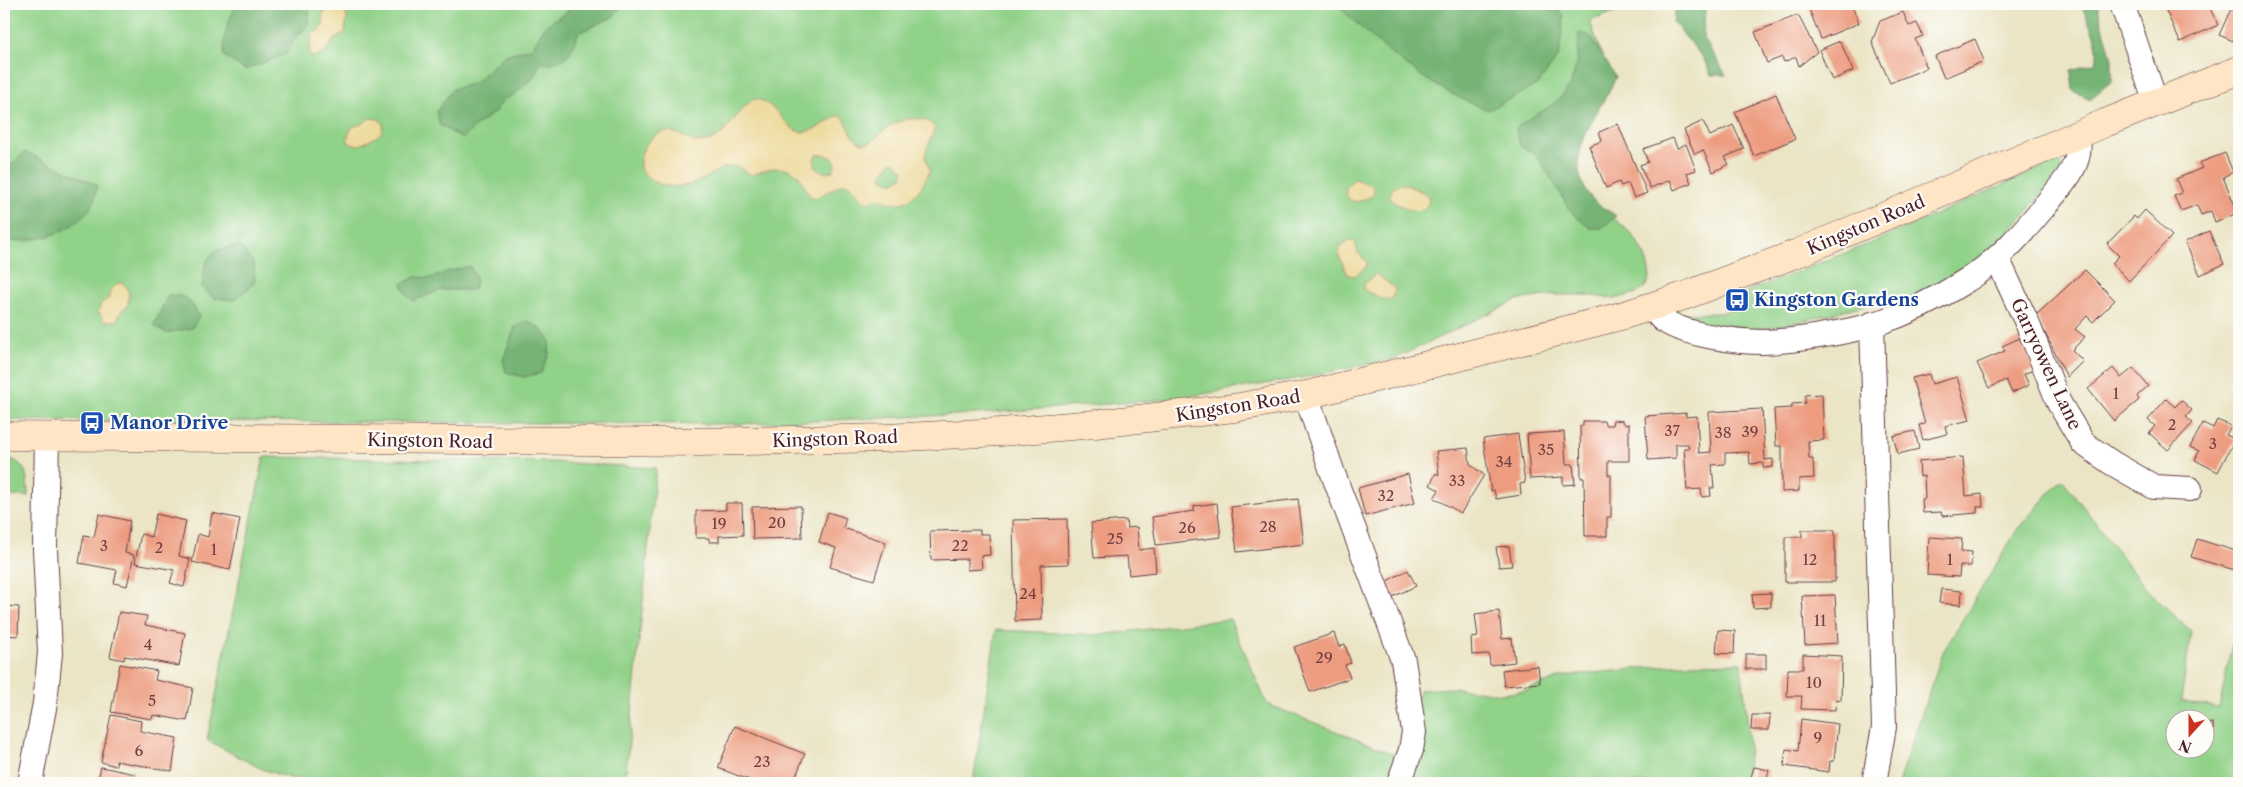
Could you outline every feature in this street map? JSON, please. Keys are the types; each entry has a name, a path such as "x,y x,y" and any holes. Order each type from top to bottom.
{"main road":[{"name":"Kingston Road","path":"4,436 563,442 700,442 886,438 1000,432 1153,418 1234,408 1306,395 1555,333 1687,295 1798,253 2156,102 2239,70"}],"street":[{"path":"2122,4 2156,102"},
{"path":"1652,306 1662,320 1675,326 1703,334 1762,342 1872,324 1940,296 1967,281 1997,258 2016,240 2070,172 2078,158 2079,144 2076,136"},
{"name":"Garryowen Lane","path":"1997,258 2028,325 2060,403 2083,443 2112,463 2154,487 2190,489"},
{"path":"1872,324 1884,726 1874,783"},
{"path":"1306,395 1332,471 1403,660 1414,732 1400,783"},
{"path":"30,783 45,703 50,653 45,549 46,437"}],"green space":[{"path":"4,4 1635,4 1590,21 1610,80 1572,152 1582,195 1635,238 1647,261 1650,277 1646,286 1637,293 1614,299 1585,295 1553,295 1517,300 1394,359 1295,379 1172,399 975,414 738,424 4,420"},
{"path":"239,4 310,4 308,25 293,41 286,54 245,70 224,56 227,29 231,16"},
{"path":"574,4 624,4 613,17 578,33 566,57 556,62 540,64 533,78 514,95 504,99 495,112 462,139 440,125 436,112 453,89 474,83 505,55 533,47 544,27 568,11"},
{"path":"1336,4 1551,4 1564,15 1559,56 1538,84 1489,110 1446,91 1426,79 1370,36"},
{"path":"1673,4 1700,4 1705,10 1703,37 1726,75 1711,75 1703,58 1673,22 1675,10"},
{"path":"2081,4 2097,4 2112,59 2112,81 2090,99 2073,91 2071,70 2096,63 2097,47"},
{"path":"1579,33 1589,35 1616,77 1584,138 1580,154 1579,170 1583,185 1594,201 1616,216 1602,228 1590,228 1574,215 1537,156 1520,146 1516,128 1554,103 1570,85 1578,51"},
{"path":"25,152 97,185 95,196 92,205 83,217 63,230 40,238 4,241 4,178 9,167"},
{"path":"2056,161 2060,162 2062,170 2004,238 1991,250 1978,261 1933,288 1901,302 1885,308 1876,304 1861,306 1794,323 1748,329 1725,328 1703,323 1681,314 1721,313 1749,304 1746,292 1876,241"},
{"path":"240,246 254,264 255,282 235,300 214,298 202,288 207,261 214,252"},
{"path":"470,266 476,278 474,290 441,290 413,301 406,294 402,284 415,277 430,278"},
{"path":"168,295 184,297 191,303 199,317 192,328 166,333 154,325"},
{"path":"528,321 541,329 550,340 549,354 541,373 523,377 506,372 503,360 515,327"},
{"path":"4,457 12,459 25,470 28,496 4,496"},
{"path":"264,457 551,462 656,468 625,783 319,783 286,777 262,769 207,740"},
{"path":"2062,479 2147,590 2191,631 2181,701 2219,708 2232,645 2239,641 2239,783 1898,783 1943,652 2019,527"},
{"path":"1230,619 1267,704 1396,755 1409,731 1419,690 1453,688 1501,694 1524,691 1564,676 1683,664 1741,663 1748,741 1748,756 1743,783 973,783 996,630 1100,635"}],"sand":[{"path":"333,7 342,9 347,16 345,32 333,41 324,54 312,57 309,53 312,34 324,24 322,14"},
{"path":"755,99 763,101 770,105 791,127 802,132 812,130 838,116 842,116 854,137 864,143 871,142 891,125 898,122 911,119 925,120 935,128 925,154 930,171 912,198 900,203 891,203 878,198 868,202 852,187 844,183 816,198 811,197 798,175 788,169 773,168 751,175 738,167 730,166 688,185 670,186 654,181 640,169 643,150 647,143 658,134 666,131 701,143 710,141 728,127 748,103","holes":["817,155 831,157 836,163 833,171 826,173 816,168 814,159","891,162 895,162 904,170 902,177 893,183 883,179 882,174"]},
{"path":"369,118 379,119 383,124 379,135 360,145 350,144 347,139 352,127 364,123"},
{"path":"1354,179 1372,185 1374,191 1372,196 1357,202 1349,199 1346,187"},
{"path":"1404,184 1427,194 1429,201 1425,209 1416,211 1406,208 1390,198 1394,188"},
{"path":"1349,240 1355,242 1358,253 1367,262 1366,267 1355,276 1348,275 1339,256 1340,246"},
{"path":"1376,274 1395,288 1393,299 1383,299 1364,290 1364,284"},
{"path":"118,283 123,283 128,291 127,307 122,310 116,321 105,321 98,312 101,303 109,298 109,292"}],"building":[{"path":"1807,4 1851,4 1859,23 1821,39"},
{"path":"2163,4 2208,4 2218,25 2180,42"},
{"path":"2231,9 2239,12 2239,27 2233,41 2219,35"},
{"path":"1903,12 1909,26 1917,23 1923,36 1915,39 1927,68 1890,83 1872,42 1880,21"},
{"path":"1798,15 1817,52 1799,66 1796,57 1784,62 1782,57 1767,63 1755,32"},
{"path":"1975,39 1984,61 1944,78 1935,56"},
{"path":"1840,41 1853,71 1832,80 1819,50"},
{"path":"1776,94 1795,139 1754,156 1735,112"},
{"path":"1703,121 1710,136 1733,125 1744,149 1725,157 1729,164 1713,172 1703,150 1695,154 1684,130"},
{"path":"1618,124 1647,193 1634,198 1628,183 1621,186 1619,182 1606,188 1589,146 1602,141 1599,132"},
{"path":"1673,138 1677,148 1686,144 1696,170 1687,173 1691,183 1674,190 1670,180 1650,188 1640,165 1648,162 1643,149"},
{"path":"2225,153 2233,172 2223,177 2238,213 2215,222 2211,211 2201,215 2197,205 2181,211 2174,196 2182,193 2176,179 2202,168 2199,163"},
{"path":"2145,210 2172,236 2129,281 2112,263 2119,256 2107,244 2134,216 2137,219"},
{"path":"2209,231 2224,264 2200,275 2185,242"},
{"path":"2085,270 2115,300 2093,322 2087,316 2075,329 2085,337 2072,350 2083,361 2067,377 2036,315"},
{"path":"2020,338 2035,369 2024,374 2029,385 2012,393 2006,380 1989,388 1977,363 2005,351 2002,346"},
{"path":"2113,368 2121,378 2133,368 2148,386 2137,396 2139,400 2114,421 2088,389"},
{"path":"1929,374 1932,384 1957,377 1970,420 1945,426 1947,434 1923,440 1919,425 1925,424 1912,378"},
{"path":"1822,394 1824,440 1808,441 1809,459 1813,459 1814,478 1799,479 1799,491 1782,492 1782,446 1776,446 1774,409 1792,408 1792,404 1805,403 1805,395"},
{"path":"2166,399 2175,407 2181,400 2192,410 2186,417 2193,423 2168,450 2149,433 2155,426 2148,420"},
{"path":"1762,409 1765,460 1773,459 1773,467 1763,468 1763,463 1750,464 1749,452 1725,453 1725,464 1712,465 1714,488 1710,488 1711,496 1702,497 1701,489 1687,490 1684,448 1689,448 1688,444 1676,444 1676,458 1648,460 1645,416 1686,413 1686,417 1697,416 1699,453 1711,452 1709,412"},
{"path":"1613,420 1623,421 1625,425 1629,424 1629,461 1608,461 1608,475 1611,475 1611,517 1607,517 1607,536 1585,536 1584,478 1581,478 1580,426 1583,426 1583,421 1604,421 1605,425 1612,425"},
{"path":"2217,420 2231,426 2226,435 2235,439 2218,472 2195,460 2199,451 2190,447 2203,423 2213,428"},
{"path":"1915,431 1919,449 1898,454 1893,436"},
{"path":"1564,432 1566,464 1573,464 1575,484 1563,485 1563,477 1530,479 1527,434"},
{"path":"1518,434 1525,483 1520,484 1521,495 1496,499 1494,490 1491,491 1483,439"},
{"path":"1468,448 1470,464 1484,475 1461,513 1434,498 1439,490 1430,485 1436,473 1439,475 1436,451"},
{"path":"1963,457 1966,496 1982,494 1983,507 1977,507 1977,513 1942,516 1941,512 1923,513 1922,499 1925,499 1924,476 1920,477 1919,461"},
{"path":"1408,474 1415,503 1365,516 1358,488"},
{"path":"1298,499 1304,544 1237,552 1231,507"},
{"path":"726,503 742,503 743,535 719,536 719,542 709,542 709,538 696,538 696,511 726,510"},
{"path":"1217,503 1221,537 1156,545 1152,517 1194,511 1194,506"},
{"path":"801,506 802,538 753,539 752,507"},
{"path":"828,512 846,518 843,528 886,542 874,580 830,567 836,548 819,542"},
{"path":"212,513 240,519 230,570 192,562 198,534 208,537"},
{"path":"99,514 130,521 125,553 134,555 127,586 114,583 117,570 79,563 84,535 94,537"},
{"path":"156,514 186,521 179,556 190,559 184,587 170,583 174,570 135,563 141,534 151,537"},
{"path":"1067,519 1068,564 1041,565 1042,620 1015,621 1013,520"},
{"path":"1126,520 1127,528 1137,527 1139,550 1154,548 1156,572 1129,575 1127,556 1094,558 1091,523"},
{"path":"980,530 980,534 989,534 990,555 981,556 982,569 967,570 967,559 931,560 930,531"},
{"path":"1802,530 1835,530 1835,582 1785,582 1785,537 1802,537"},
{"path":"1929,537 1962,539 1961,551 1972,552 1971,566 1960,566 1959,577 1927,575"},
{"path":"2197,539 2239,552 2238,571 2191,557"},
{"path":"1509,546 1512,566 1499,567 1496,547"},
{"path":"1408,570 1416,586 1388,599 1381,584"},
{"path":"1941,589 1962,591 1961,605 1939,603"},
{"path":"1771,593 1771,607 1753,608 1752,594"},
{"path":"1835,595 1838,643 1805,645 1802,596"},
{"path":"4,606 19,607 18,636 4,635"},
{"path":"1499,611 1502,639 1512,638 1515,662 1490,665 1489,654 1472,655 1471,638 1478,637 1475,614"},
{"path":"119,612 147,616 145,625 185,633 179,666 125,656 124,660 110,657"},
{"path":"1718,630 1735,631 1734,654 1716,653"},
{"path":"1334,633 1339,647 1345,644 1351,663 1345,665 1350,678 1310,692 1294,647"},
{"path":"1746,654 1766,654 1766,669 1746,669"},
{"path":"1803,654 1842,656 1841,700 1836,699 1835,710 1801,709 1802,696 1787,696 1788,669 1803,669"},
{"path":"120,664 157,671 155,680 193,688 187,721 153,715 152,719 111,712"},
{"path":"1538,666 1540,683 1504,686 1502,670"},
{"path":"111,715 141,721 140,731 177,738 172,771 116,761 116,766 101,762"},
{"path":"1752,715 1770,715 1769,730 1751,730"},
{"path":"1801,719 1838,724 1834,761 1830,761 1829,772 1784,766 1786,749 1798,751"},
{"path":"735,726 805,754 793,783 757,783 718,768"},
{"path":"101,767 135,774 134,781 139,783 97,783"},
{"path":"1754,767 1769,770 1766,783 1750,780"}],"place":[{"name":"Kingston Gardens","path":"1737,300"},
{"name":"Manor Drive","path":"92,423"}]}
